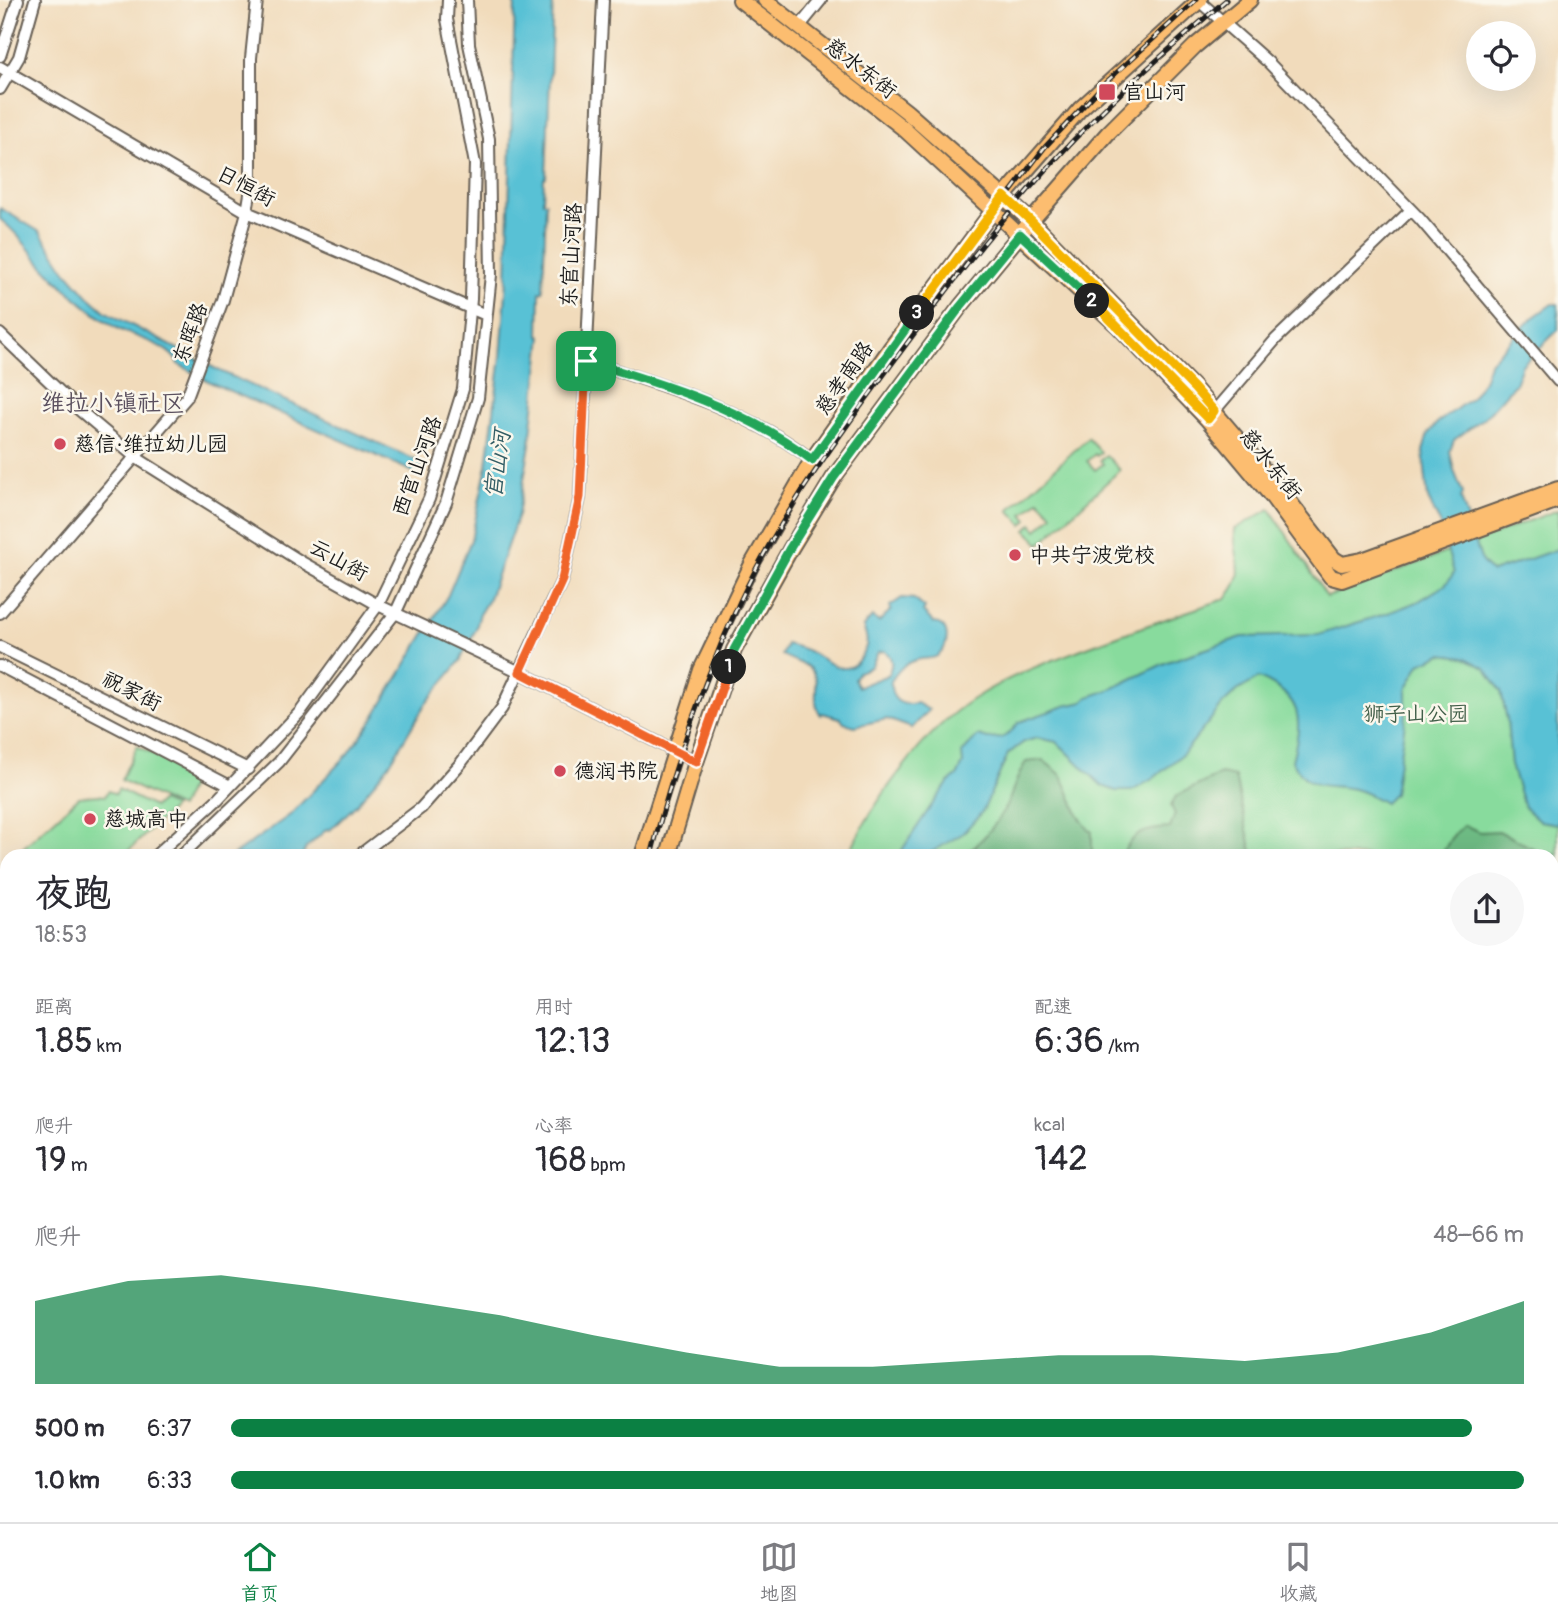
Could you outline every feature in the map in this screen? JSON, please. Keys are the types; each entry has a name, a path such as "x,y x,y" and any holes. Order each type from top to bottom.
{"main road":[{"name":"慈水东街","path":"740,0 903,128 1020,234 1211,415 1275,483 1334,559 1342,564 1362,560 1558,489"},
{"name":"慈水东街","path":"765,0 907,112 1031,221 1194,388 1331,577 1342,580 1558,500"},
{"name":"慈孝南路","path":"644,849 701,670 752,564 812,460 993,209 1080,109 1199,0"},
{"path":"670,849 734,650 790,548 834,477 960,307 1031,221 1108,133 1195,46 1250,0"}],"street":[{"path":"0,56 18,0"},
{"path":"0,89 5,70 19,57 35,0"},
{"name":"东晖路","path":"0,613 187,397 223,300 247,212 251,188 251,58 257,0"},
{"name":"西官山河路","path":"162,849 230,786 301,711 378,605 429,499 463,389 470,308 475,164 447,19 448,0"},
{"name":"西官山河路","path":"188,849 279,762 396,612 446,503 478,398 491,275 489,139 469,44 467,0"},
{"name":"东官山河路","path":"367,849 421,808 461,763 502,708 562,580 580,497 603,0"},
{"path":"799,27 821,0"},
{"path":"1199,0 1268,62 1411,210 1558,381"},
{"name":"日恒街","path":"5,70 247,212 486,315"},
{"path":"1211,415 1276,339 1411,210"},
{"name":"云山街","path":"0,334 78,409 135,457 300,561 378,605 520,672 696,762"},
{"path":"586,361 689,396 755,424 792,444 812,460"},
{"name":"祝家街","path":"0,647 247,769"},
{"name":"祝家街","path":"0,666 230,786"}],"green space":[{"path":"1088,438 1101,452 1087,461 1095,470 1103,464 1100,460 1106,455 1120,470 1040,544 1026,530 1032,524 1037,530 1053,515 1039,500 1023,514 1028,520 1023,525 1009,510"},
{"name":"狮子山公园","path":"1270,509 1327,597 1558,510 1558,849 852,849 870,814 918,749 936,729 973,699 1038,666 1225,599 1233,590 1239,573 1235,529"},
{"path":"137,746 196,774 180,808 121,780"},
{"path":"1043,760 1060,774 1078,813 1092,832 1092,849 971,849 998,819 1026,762"},
{"path":"1221,774 1235,777 1251,849 1126,849 1141,833 1170,828 1175,814 1171,806 1176,796"},
{"path":"118,789 154,807 161,801 174,807 130,849 22,849 79,797 105,796 108,791 116,794"},
{"path":"1464,825 1480,832 1499,831 1534,849 1445,849"}],"water":[{"path":"515,0 553,0 543,202 546,202 543,291 540,292 539,335 542,336 530,444 518,515 489,598 460,661 425,705 389,765 356,805 306,849 242,849 290,815 349,753 371,722 448,595 471,540 487,465 501,356 507,279"},
{"path":"0,208 40,232 66,271 106,312 220,371 418,461 423,465 418,474 212,383 178,364 174,357 161,347 98,316 45,268 0,219"},
{"path":"1552,304 1558,304 1558,330 1522,365 1515,384 1486,416 1454,440 1450,451 1463,493 1461,498 1482,562 1492,572 1558,549 1558,824 1540,821 1524,807 1511,765 1501,691 1485,668 1464,657 1442,654 1420,664 1406,689 1406,716 1394,794 1385,803 1358,790 1319,785 1305,778 1292,761 1298,721 1292,701 1274,685 1259,678 1237,691 1223,704 1183,754 1154,778 1132,791 1116,791 1102,786 1057,742 1037,738 1024,742 1008,754 983,811 962,834 937,849 903,849 931,806 949,782 957,776 963,764 962,753 978,736 988,739 1001,738 1010,733 1019,722 1083,702 1088,697 1109,690 1167,662 1242,637 1318,635 1417,602 1445,585 1454,573 1439,521 1428,499 1423,451 1428,434 1437,423 1470,399 1483,381 1489,363 1531,319"},
{"path":"902,598 914,599 925,608 923,612 946,632 944,648 937,656 907,664 891,681 892,693 897,700 905,704 917,703 929,710 912,728 887,719 855,726 844,723 840,718 822,713 821,715 816,703 813,672 782,655 786,644 806,650 832,665 845,668 852,666 866,646 863,627 872,617 879,622 891,610 890,606","holes":["885,651 891,663 888,675 858,687 854,679 858,672 871,667 878,652"]}],"railway":[{"path":"973,241 1045,147 1104,84 1196,0"},
{"path":"653,849 690,727 726,632 768,546 818,467 938,302 1031,187 1117,97 1226,0"}],"place":[{"name":"官山河","path":"1107,92"},
{"name":"慈信·维拉幼儿园","path":"60,444"},
{"name":"中共宁波党校","path":"1015,555"},
{"name":"德润书院","path":"560,771"},
{"name":"慈城高中","path":"90,819"}],"district":[{"name":"维拉小镇社区","path":"113,403"}],"route":[{"path":"1004,196 1214,411 1208,419 1119,327 1020,234 960,307 834,477 790,548 734,650 696,762 520,672 562,580 580,497 586,361 689,396 755,424 792,444 812,460 890,349 1004,196"}]}
